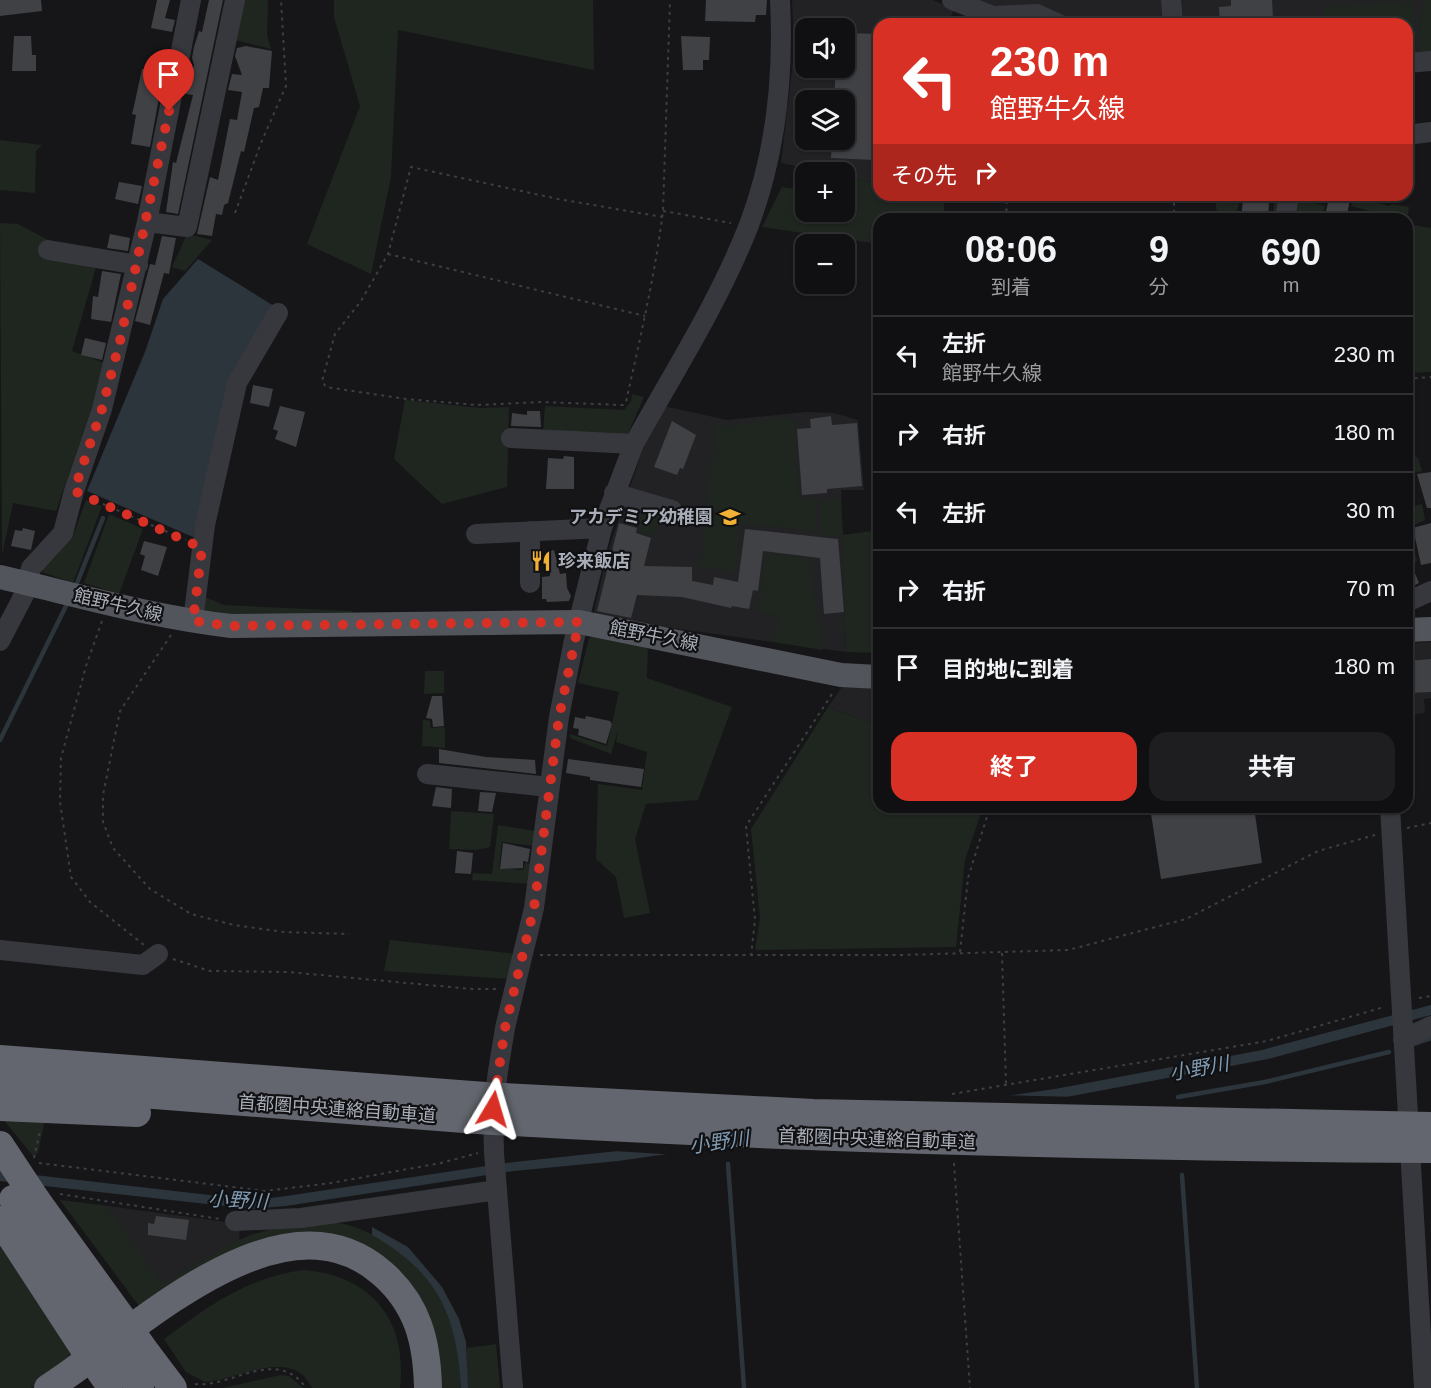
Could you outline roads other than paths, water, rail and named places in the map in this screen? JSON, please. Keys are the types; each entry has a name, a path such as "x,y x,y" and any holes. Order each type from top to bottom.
{"highway":[{"name":"首都圏中央連絡自動車道","path":"0,1059 288,1082 638,1105 964,1119 1167,1135 1431,1149"},
{"name":"首都圏中央連絡自動車道","path":"0,1083 477,1119 810,1137 1167,1135 1431,1126"},
{"path":"0,1107 385,1126 477,1119"},
{"path":"1167,1135 1235,1110 1431,1111"},
{"path":"1167,1135 1249,1160 1431,1169"},
{"path":"0,1145 21,1198 127,1377 180,1384"},
{"path":"48,1388 209,1277 256,1255 302,1245 320,1246 357,1257 374,1266 399,1290 412,1308 426,1345 428,1388"},
{"path":"75,1388 206,1295 243,1275 282,1263 318,1260 347,1269 364,1278 396,1311 409,1342 410,1388"}],"main road":[{"name":"館野牛久線","path":"0,577 108,604 187,620 231,626 579,622 846,675 873,677"},
{"path":"1413,629 1431,629"}],"street":[{"path":"0,641 28,583 31,568 63,533 74,491 102,409 138,265 191,0"},
{"path":"147,222 187,228 235,0"},
{"path":"513,1388 494,1151 493,1109 498,1071 534,908 559,717 579,622 602,528 614,492 634,444 718,292 748,226 761,189 776,123 782,39 780,0"},
{"path":"952,0 993,16 1037,14 1046,18"},
{"path":"1171,0 1172,18"},
{"path":"1413,62 1431,61"},
{"path":"1413,134 1431,132"},
{"path":"48,250 138,265"},
{"path":"187,620 237,383 278,314"},
{"path":"511,438 634,444"},
{"path":"614,492 672,510"},
{"path":"476,534 602,528"},
{"path":"530,531 530,583"},
{"path":"1413,599 1431,591"},
{"path":"427,774 549,787"},
{"path":"1391,813 1394,831 1401,1004 1425,1388"},
{"path":"0,950 142,965 158,954"},
{"path":"1403,1035 1431,1026"},
{"path":"235,1221 301,1218 497,1185"}],"water":[{"path":"198,259 274,306 232,377 193,537 87,491 145,352 163,299"},
{"name":"小野川","path":"1431,1005 1431,1015 1268,1059 1056,1099 618,1161 514,1171 286,1206 252,1209 0,1181 0,1171 253,1200 286,1196 514,1162 618,1151 1055,1089 1262,1050"},
{"path":"372,1227 408,1247 442,1287 459,1319 466,1342 468,1388 461,1388 455,1338 439,1298 428,1280 413,1264 372,1235"}],"waterway":[{"path":"77,583 103,518"},
{"path":"0,740 66,606"},
{"path":"1414,1044 1431,1038"},
{"path":"1178,1097 1265,1082 1389,1052"},
{"path":"728,1164 744,1388"},
{"path":"1182,1175 1197,1388"}],"place":[{"name":"アカデミア幼稚園","path":"730,517"},
{"name":"珍来飯店","path":"541,561"}]}
